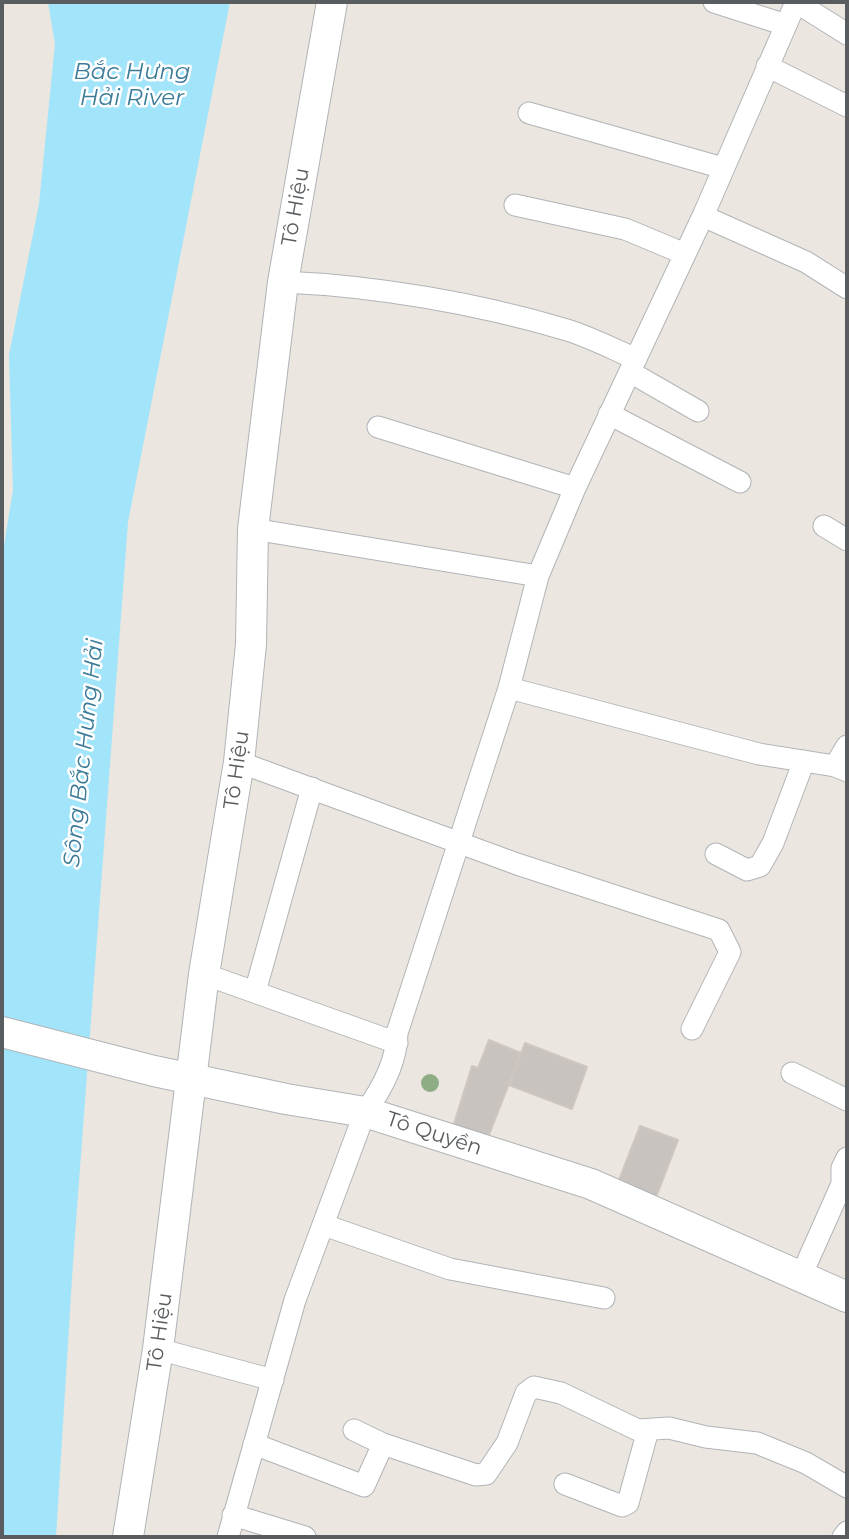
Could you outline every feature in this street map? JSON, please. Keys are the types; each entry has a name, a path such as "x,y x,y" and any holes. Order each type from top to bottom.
{"main road":[{"name":"Tô Hiệu","path":"128,1537 158,1349 204,974 239,762 251,644 253,529 283,282 331,2"},
{"name":"Tô Quyền","path":"2,1032 154,1071 286,1099 365,1112 591,1184 847,1297"}],"street":[{"path":"714,2 786,26"},
{"path":"228,1537 295,1300 365,1112 381,1091 397,1043 397,1033 509,688 538,576 609,414 663,310 796,2 847,34"},
{"path":"768,66 847,106"},
{"path":"529,113 723,168"},
{"path":"514,205 625,229 685,254"},
{"path":"703,216 806,262 847,288"},
{"path":"283,282 348,285 417,295 568,330 633,366 698,411"},
{"path":"609,414 740,482"},
{"path":"378,427 575,488"},
{"path":"824,526 847,540"},
{"path":"253,529 538,576"},
{"path":"509,688 759,754 841,768 847,746"},
{"path":"716,854 747,870 760,866 773,843 804,761"},
{"path":"239,762 460,844 719,930 730,952 692,1029"},
{"path":"255,992 312,788"},
{"path":"204,974 397,1043"},
{"path":"792,1073 847,1100"},
{"path":"801,1276 842,1184 842,1168 847,1158"},
{"path":"324,1225 450,1269 604,1298"},
{"path":"158,1349 272,1380"},
{"path":"354,1430 383,1444 476,1475 486,1474 507,1443 526,1393 534,1387 561,1393 628,1427 648,1430 670,1428 706,1437 757,1443 806,1463 847,1487"},
{"path":"565,1484 622,1506 628,1503 648,1430"},
{"path":"254,1444 364,1486 383,1444"},
{"path":"233,1516 305,1537"},
{"path":"843,1537 847,1532"}],"water":[{"name":"Bắc Hưng Hải River","path":"48,2 230,2 128,522 73,1262 56,1537 2,1537 2,558 13,490 9,355 39,204 55,44"}],"building":[{"path":"489,1040 521,1053 487,1140 453,1127 472,1066 478,1068"},
{"path":"525,1043 587,1067 572,1109 509,1085"},
{"path":"640,1126 678,1140 655,1200 617,1185"}],"water label":[{"name":"Sông Bắc Hưng Hải","path":"84,753"}]}
